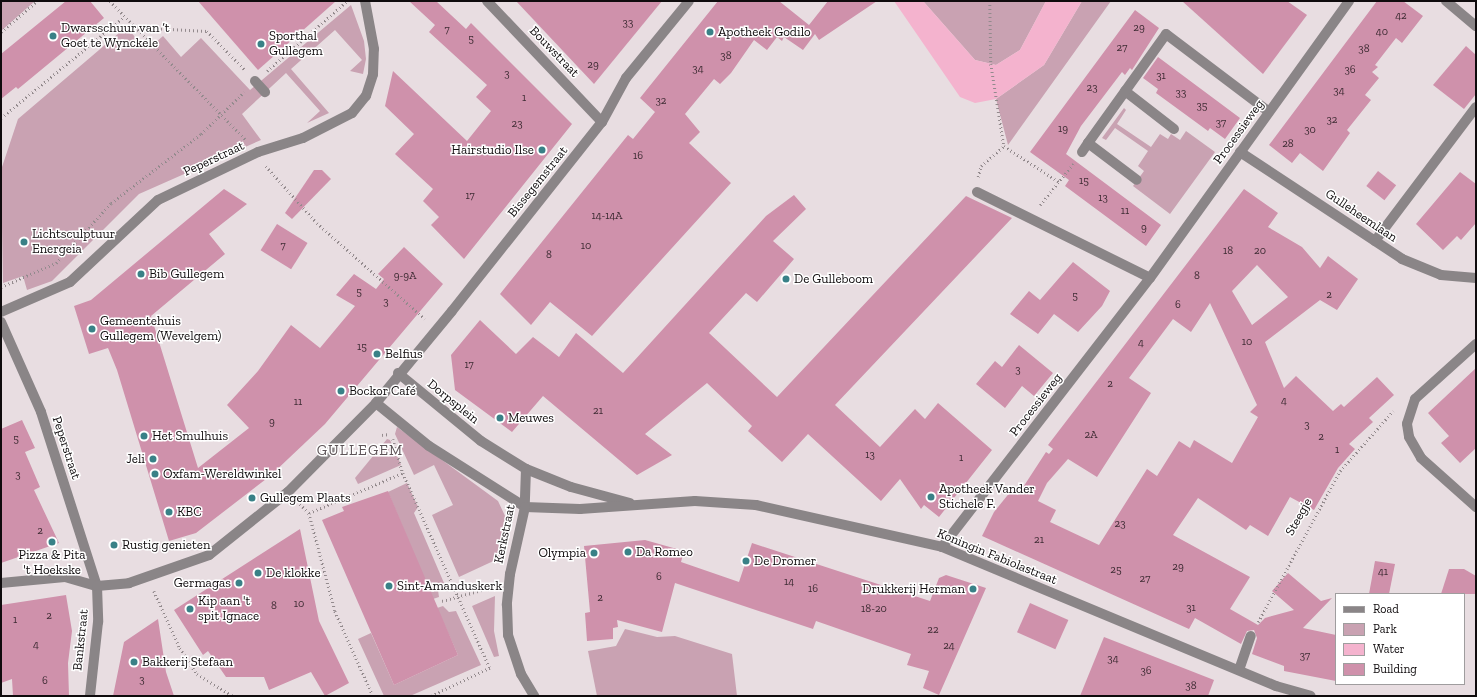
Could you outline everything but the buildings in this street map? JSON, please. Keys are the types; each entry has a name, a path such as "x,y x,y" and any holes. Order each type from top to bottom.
{"street":[{"name":"Peperstraat","path":"1,312 70,282 158,200 258,152 332,125 352,113 366,96 373,74 374,49 365,1"},
{"name":"Bouwstraat","path":"487,1 602,122"},
{"name":"Bissegemstraat","path":"398,372 457,305 602,122 626,78 689,1"},
{"name":"Processieweg","path":"942,547 1150,278 1349,1"},
{"path":"1446,1 1476,26"},
{"path":"1082,152 1166,34 1269,112"},
{"path":"252,78 265,92"},
{"path":"1125,91 1174,129"},
{"path":"1375,241 1476,107"},
{"path":"1088,143 1137,180"},
{"name":"Gulleheemlaan","path":"1240,152 1402,259 1441,275 1476,278"},
{"path":"977,192 1150,278"},
{"name":"Peperstraat","path":"1,322 41,412 97,586"},
{"path":"1476,344 1415,400 1407,424 1409,437 1421,458 1476,507"},
{"path":"1,583 65,576 97,586 113,587 148,577 209,555 231,540 332,451 376,403 398,372"},
{"name":"Dorpsplein","path":"398,372 481,441 526,469"},
{"path":"376,403 429,446 525,508"},
{"name":"Koningin Fabiolastraat","path":"526,469 571,487 634,504"},
{"name":"Kerkstraat","path":"526,469 525,508 510,574 507,605 508,635 521,674 534,696"},
{"name":"Koningin Fabiolastraat","path":"525,508 695,501 756,505 942,547 1239,670 1311,696"},
{"name":"Bankstraat","path":"90,696 98,622 97,586"},
{"path":"1239,670 1251,636"}],"path":[{"path":"1,32 37,1"},
{"path":"110,1 133,27 258,152 268,172 316,223 428,322"},
{"path":"1,287 56,263 111,203 156,170 221,115 252,78 347,1"},
{"path":"990,1 991,64 1004,146 1059,182"},
{"path":"1,118 124,17"},
{"path":"133,27 207,31 252,78"},
{"path":"977,192 981,166 1004,146"},
{"path":"1030,218 1082,152"},
{"name":"Steegje","path":"1251,636 1340,471 1394,410 1415,400"},
{"path":"382,435 390,434 404,473 490,668 432,696"},
{"path":"309,513 404,473"},
{"path":"306,510 309,513 335,612 373,696"},
{"path":"148,577 162,610 197,674 233,696"},
{"path":"442,601 459,598 498,586"}],"green space":[{"path":"1,1 35,1 1,31"},
{"path":"923,1 1046,1 1020,50 996,65 975,60"},
{"path":"1082,1 1111,1 1008,145 996,99 1044,65"},
{"path":"351,5 364,41 366,59 363,74 350,71 362,60 335,30 291,69 329,113 307,123 320,111 286,73 242,114 261,140 139,194 52,281 27,290 23,276 3,283 1,170 18,119 126,27 147,50 163,36 181,57 201,38 250,90"},
{"path":"1124,108 1126,110 1117,124 1151,147 1160,134 1168,139 1171,134 1180,140 1186,131 1215,152 1170,214 1133,186 1144,171 1138,166 1148,151 1115,128 1106,140 1102,138"},
{"path":"397,427 498,501 506,518 502,557 459,577 432,515 453,505 434,465 414,475 395,434"},
{"path":"387,439 390,440 401,465 358,484 355,478"},
{"path":"407,483 418,507 414,513 444,583 438,590 439,597 433,599 388,492"},
{"path":"495,596 494,631 499,656 494,657 472,606"},
{"path":"443,606 449,612 456,611 481,665 410,696 384,696 358,639 371,633 394,685 458,655 437,608"},
{"path":"625,629 657,637 675,636 732,654 737,696 597,696 588,651 616,646"}],"water":[{"path":"894,1 923,1 975,60 996,65 1020,50 1046,1 1082,1 1044,65 996,99 975,103 960,97"}],"place":[{"name":"Apotheek Godilo","path":"710,32"},
{"name":"Dwarsschuur van ’t Goet te Wynckele","path":"53,36"},
{"name":"Sporthal Gullegem","path":"261,44"},
{"name":"Hairstudio Ilse","path":"542,150"},
{"name":"Lichtsculptuur Energeia","path":"24,242"},
{"name":"Bib Gullegem","path":"141,274"},
{"name":"De Gulleboom","path":"786,279"},
{"name":"Gemeentehuis Gullegem (Wevelgem)","path":"92,329"},
{"name":"Belfius","path":"377,354"},
{"name":"Bockor Café","path":"341,391"},
{"name":"Meuwes","path":"500,418"},
{"name":"Het Smulhuis","path":"144,436"},
{"name":"Jeli","path":"153,459"},
{"name":"Oxfam-Wereldwinkel","path":"155,474"},
{"name":"Apotheek Vander Stichele F.","path":"931,497"},
{"name":"Gullegem Plaats","path":"252,498"},
{"name":"KBC","path":"169,512"},
{"name":"Pizza & Pita 't Hoekske","path":"52,542"},
{"name":"Rustig genieten","path":"114,545"},
{"name":"Da Romeo","path":"628,552"},
{"name":"Olympia","path":"594,553"},
{"name":"De Dromer","path":"746,561"},
{"name":"De klokke","path":"258,573"},
{"name":"Germagas","path":"239,583"},
{"name":"Sint-Amanduskerk","path":"389,586"},
{"name":"Drukkerij Herman","path":"973,589"},
{"name":"Kip aan 't spit Ignace","path":"190,609"},
{"name":"Bakkerij Stefaan","path":"134,662"}],"district":[{"name":"GULLEGEM","path":"360,451"}]}
